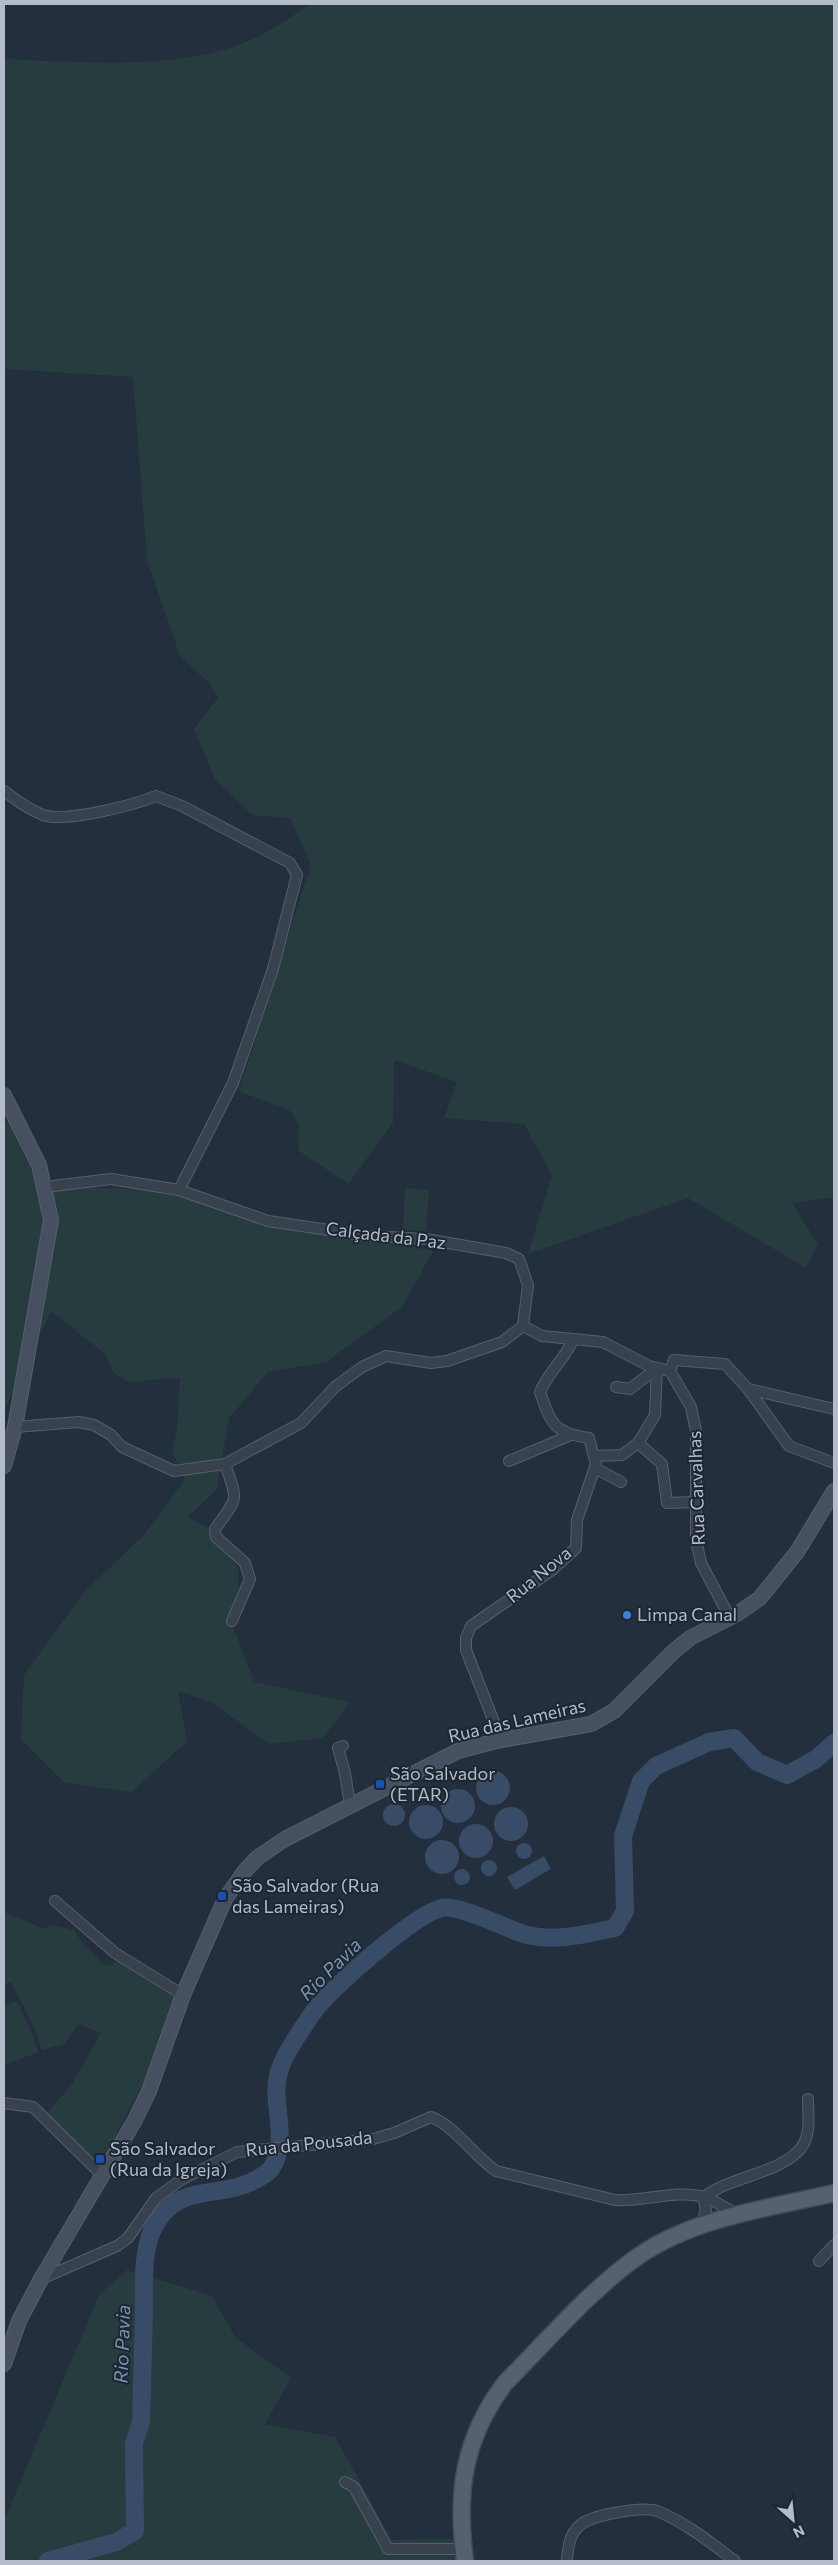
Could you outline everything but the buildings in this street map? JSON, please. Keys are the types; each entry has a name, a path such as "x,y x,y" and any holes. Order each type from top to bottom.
{"main road":[{"path":"464,2555 462,2504 467,2456 475,2431 491,2402 505,2383 610,2279 649,2250 701,2226 834,2193"}],"street":[{"path":"4,791 26,807 45,816 71,816 134,805 156,796 182,806 290,863 297,875 273,969 233,1083 178,1190"},
{"path":"4,1095 39,1165 51,1220 15,1427 8,1443 4,1466"},
{"name":"Calçada da Paz","path":"45,1187 111,1179 178,1190 268,1221 369,1236 426,1239 506,1253 519,1260 528,1285 523,1326"},
{"path":"15,1427 79,1422 94,1425 111,1435 122,1447 174,1471 225,1464 301,1423 335,1387 370,1363 386,1356 431,1363 447,1361 502,1342 523,1326 542,1336 603,1342 649,1366 670,1371 674,1360 725,1364 748,1388 789,1446 834,1463"},
{"name":"Rua Nova","path":"501,1740 466,1650 466,1638 471,1626 552,1570 576,1548 577,1520 595,1468 594,1456 589,1438 570,1435 556,1428 550,1419 540,1392 547,1377 566,1355 573,1340"},
{"path":"616,1387 630,1389 657,1368"},
{"path":"594,1456 622,1455 638,1443 655,1415 657,1368"},
{"name":"Rua Carvalhas","path":"670,1371 691,1407 696,1430 696,1540 701,1563 730,1618"},
{"path":"748,1388 834,1409"},
{"path":"509,1461 570,1435"},
{"path":"638,1443 662,1464 667,1503 696,1502"},
{"path":"225,1464 235,1494 234,1502 214,1529 216,1537 245,1563 250,1579 232,1621"},
{"path":"595,1468 621,1482"},
{"name":"Rua das Lameiras","path":"4,2364 20,2321 42,2279 135,2120 148,2092 183,1995 225,1899 244,1872 257,1858 284,1838 458,1751 501,1740 591,1724 614,1711 674,1651 690,1638 730,1618 760,1598 797,1552 834,1491"},
{"path":"343,1746 338,1748 345,1773 350,1805"},
{"path":"55,1902 115,1953 183,1995"},
{"path":"701,2226 708,2199 726,2185 782,2163 803,2145 808,2127 808,2099"},
{"path":"4,2103 33,2108 102,2176"},
{"name":"Rua da Pousada","path":"42,2279 122,2242 156,2198 181,2180 237,2152 373,2139 394,2133 430,2116 440,2120 481,2161 496,2171 615,2200 635,2201 680,2196 708,2199"},
{"path":"708,2199 742,2215"},
{"path":"708,2199 719,2220"},
{"path":"819,2261 834,2245"},
{"path":"55,2256 76,2264"},
{"path":"345,2482 354,2487 388,2549 464,2555"},
{"path":"567,2561 572,2535 579,2526 589,2519 638,2510 654,2510 679,2520 735,2561"}],"green space":[{"path":"309,4 834,4 834,1195 831,1198 792,1203 818,1244 806,1268 688,1198 528,1254 552,1175 524,1124 444,1118 457,1082 394,1060 393,1123 348,1184 299,1151 299,1124 290,1111 239,1091 311,865 290,818 252,815 215,779 194,729 218,698 210,684 180,656 147,560 133,377 4,369 4,59 99,63 165,60 197,56 227,49 255,38 269,31"},
{"path":"12,1119 45,1187 145,1189 433,1251 402,1307 326,1362 268,1372 229,1418 217,1489 188,1517 206,1527 238,1568 239,1586 234,1629 254,1682 350,1702 323,1738 269,1744 211,1702 178,1691 187,1741 132,1792 65,1783 21,1739 24,1675 84,1592 144,1535 185,1479 172,1451 177,1430 180,1377 129,1382 114,1373 104,1353 51,1311 4,1411 4,1123"},
{"path":"405,1188 429,1190 426,1231 403,1230"},
{"path":"4,1912 45,1929 53,1925 74,1930 84,1945 106,1966 119,1961 176,1998 154,2062 104,2157 94,2159 47,2113 73,2083 101,2033 78,2024 64,2044 42,2050 35,2029 11,1982 4,1984"},
{"path":"18,2001 39,2052 4,2065 4,2006"},
{"path":"127,2270 212,2296 235,2337 291,2378 265,2424 335,2437 392,2540 455,2539 457,2561 4,2561 4,2521 99,2295"}],"water":[{"path":"493,1771 505,1776 510,1788 505,1800 493,1805 481,1800 476,1788 481,1776"},
{"path":"458,1789 470,1794 475,1806 470,1818 458,1823 446,1818 441,1806 446,1794"},
{"path":"394,1804 402,1807 405,1815 402,1823 394,1826 386,1823 383,1815 386,1807"},
{"path":"426,1805 438,1810 443,1822 438,1834 426,1839 414,1834 409,1822 414,1810"},
{"path":"511,1807 523,1812 528,1824 523,1836 511,1841 499,1836 494,1824 499,1812"},
{"path":"476,1824 488,1829 493,1841 488,1853 476,1858 464,1853 459,1841 464,1829"},
{"path":"442,1840 454,1845 459,1857 454,1869 442,1874 430,1869 425,1857 430,1845"},
{"path":"521,1843 527,1843 532,1848 530,1857 521,1859 516,1854 516,1848"},
{"path":"544,1856 551,1869 515,1890 507,1877"},
{"path":"486,1860 492,1860 497,1865 495,1874 486,1876 481,1871 481,1865"},
{"path":"459,1869 465,1869 470,1874 468,1883 459,1885 454,1880 454,1874"}],"waterway":[{"name":"Rio Pavia","path":"48,2561 116,2542 135,2531 134,2443 141,2422 144,2271 152,2231 162,2215 173,2204 186,2197 243,2185 257,2179 271,2169 277,2157 279,2144 280,2131 276,2092 281,2066 301,2030 324,2000 355,1969 394,1937 429,1913 442,1908 460,1910 527,1935 538,1937 582,1935 615,1928 625,1911 623,1836 641,1781 656,1766 709,1742 734,1738 757,1762 787,1775 816,1759 834,1743"}],"place":[{"name":"Limpa Canal","path":"627,1615"},
{"name":"São Salvador (ETAR)","path":"380,1784"},
{"name":"São Salvador (Rua das Lameiras)","path":"222,1896"},
{"name":"São Salvador (Rua da Igreja)","path":"100,2159"}]}
